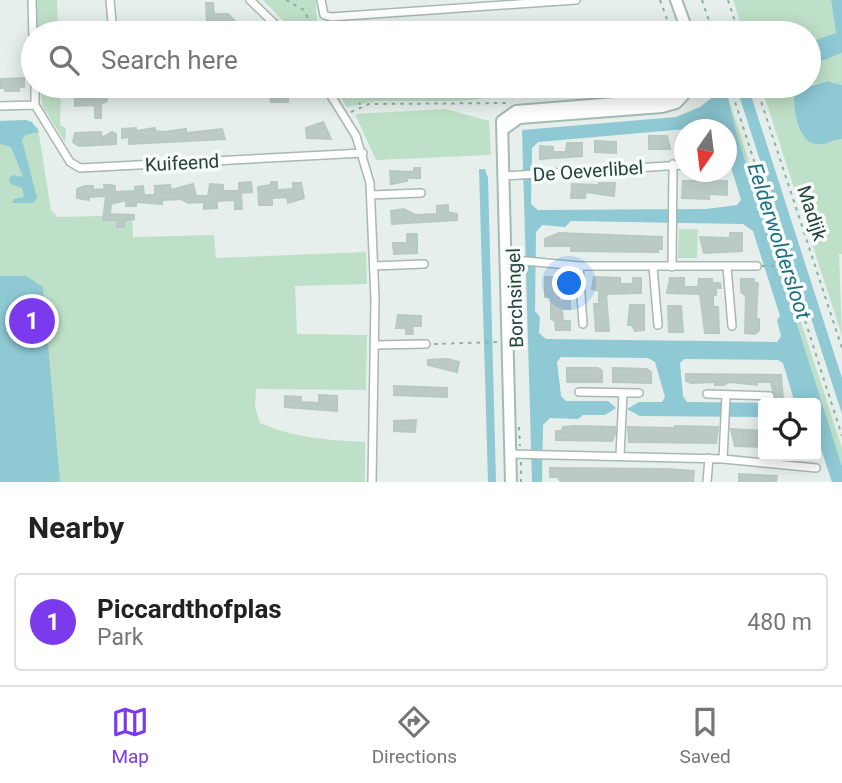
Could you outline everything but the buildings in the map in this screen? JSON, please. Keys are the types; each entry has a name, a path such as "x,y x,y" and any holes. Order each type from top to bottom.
{"main road":[{"path":"670,0 677,21"},
{"path":"676,0 684,21"},
{"path":"500,137 502,121 516,111 662,98"},
{"path":"500,137 514,120 662,107 676,103 681,98"},
{"name":"Borchsingel","path":"500,137 504,259 519,454 511,482"}],"street":[{"path":"32,0 33,21"},
{"path":"110,0 112,21"},
{"path":"250,0 272,21"},
{"path":"321,4 324,15 331,17 576,0"},
{"path":"0,106 35,105 35,98"},
{"path":"333,98 363,153 371,195 374,266 372,482"},
{"name":"Kuifeend","path":"35,105 70,162 80,168 363,153"},
{"path":"672,267 673,164"},
{"name":"De Oeverlibel","path":"502,176 673,164"},
{"path":"371,195 421,192"},
{"path":"504,259 579,266 757,266"},
{"path":"374,266 424,264"},
{"path":"579,266 583,324"},
{"path":"653,267 658,325"},
{"path":"727,267 732,326"},
{"path":"374,345 426,344"},
{"path":"579,392 639,393"},
{"path":"620,456 623,393"},
{"path":"707,394 726,398 770,396"},
{"path":"723,458 726,398"},
{"path":"519,454 723,458 816,468"},
{"path":"707,482 709,458"}],"path":[{"path":"286,0 300,7 309,20 321,4"},
{"path":"660,0 668,21"},
{"path":"702,0 709,21"},
{"path":"728,0 735,21"},
{"path":"358,98 360,106"},
{"name":"Madijk","path":"734,98 842,436"},
{"name":"Madijk","path":"760,98 842,348"},
{"path":"344,116 369,104 512,103"},
{"path":"757,266 789,266"},
{"path":"426,344 499,342"},
{"path":"519,418 521,482"}],"green space":[{"path":"36,0 57,0 58,21 37,21"},
{"path":"263,0 316,0 317,21 283,21"},
{"path":"733,0 831,0 836,34 821,38 821,21 740,21"},
{"path":"842,53 842,85 821,82 821,61"},
{"path":"41,98 61,98 60,125 66,128 65,142 43,107"},
{"path":"341,98 489,98 461,101 375,101 347,107"},
{"path":"765,98 798,98 818,145 842,139 842,254 839,254 842,336"},
{"path":"446,109 489,121 491,155 376,160 355,114"},
{"path":"26,120 38,128 51,210 58,217 132,215 133,237 214,235 216,258 366,252 367,284 295,286 297,334 367,335 366,390 256,389 255,407 260,423 273,428 311,437 365,442 365,482 0,482 0,121"},
{"path":"737,125 842,448 842,466 737,135"},
{"path":"679,229 698,229 697,258 678,258"}],"water":[{"path":"831,0 842,0 842,53 821,61 821,38 836,33"},
{"path":"827,81 842,85 842,139 815,144 804,136 800,129 795,113 794,98 821,98 821,83"},
{"path":"711,98 728,98 733,119 674,119 674,130 538,142 532,148 531,204 538,210 706,209 737,205 741,200 736,182 737,135 820,398 793,398 783,363 778,360 684,359 680,363 683,396 687,402 758,403 758,417 640,416 627,409 639,402 662,402 665,397 655,362 648,358 561,357 557,362 561,396 566,401 608,401 616,408 605,415 583,415 578,419 550,418 543,425 542,482 532,482 522,130 676,117 700,107","holes":["571,221 743,224 753,231 780,316 777,320 781,336 777,342 546,339 539,333 540,317 535,311 536,232 542,225 565,227"]},
{"path":"740,98 752,98 842,378 842,414"},
{"path":"0,121 32,122 39,132 25,135 22,140 37,198 33,203 12,203 14,199 24,197 22,188 10,184 9,179 12,175 23,177 11,147 0,144"},
{"path":"479,169 485,169 488,178 496,482 488,482"},
{"path":"0,276 26,276 43,287 60,482 0,482"},
{"path":"821,400 842,466 842,482 832,482 821,449"}],"place":[{"name":"Piccardthofplas","path":"32,321"}],"water label":[{"name":"Eelderwoldersloot","path":"779,241"}]}
